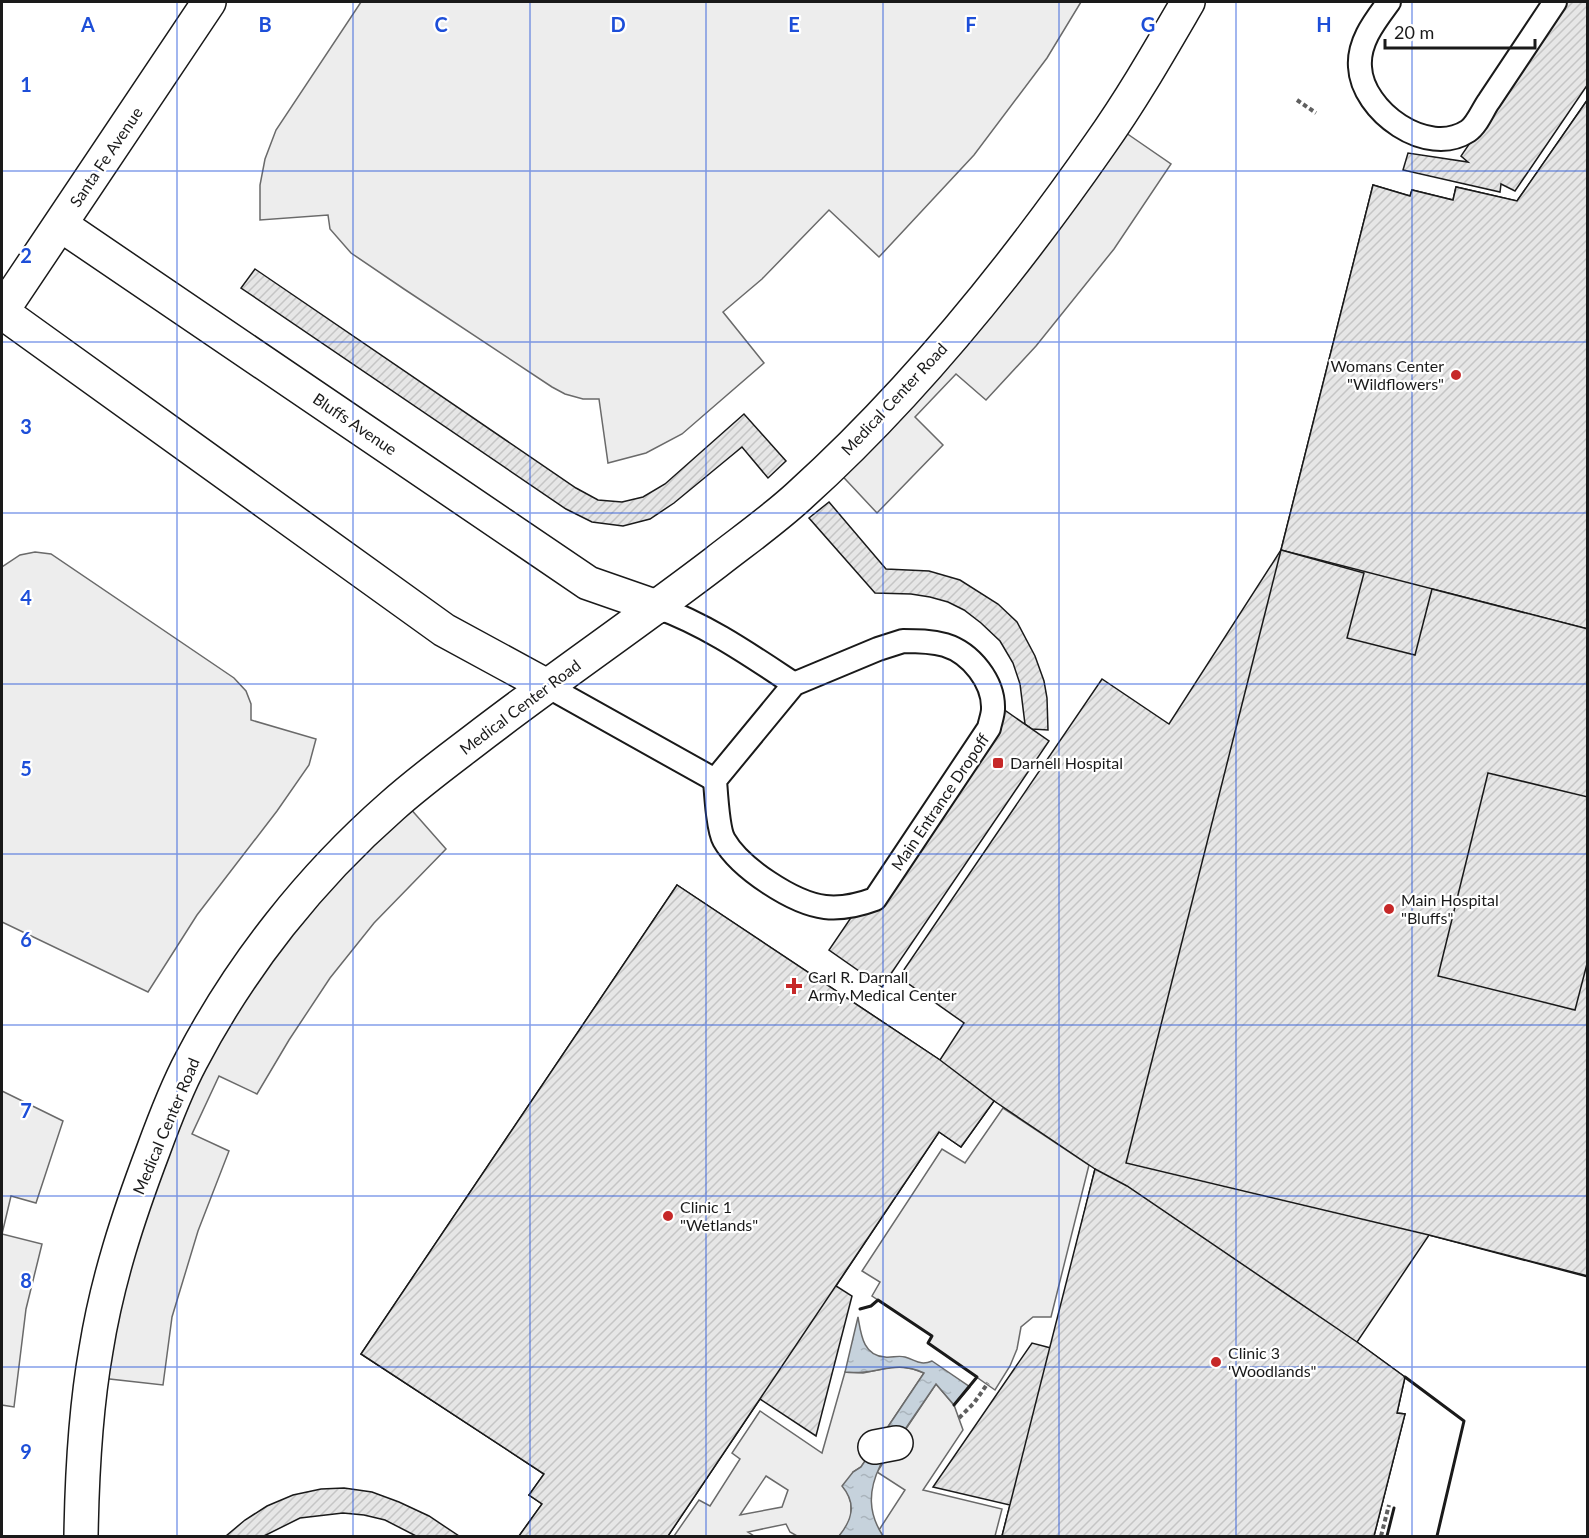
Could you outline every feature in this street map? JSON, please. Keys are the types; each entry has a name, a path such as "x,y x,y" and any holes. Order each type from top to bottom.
{"street":[{"name":"Santa Fe Avenue","path":"2,312 209,2"},
{"name":"Medical Center Road","path":"81,1536 82,1468 87,1411 109,1285 126,1222 159,1134 191,1062 231,993 267,940 352,843 396,802 548,686 657,607 796,498 849,449 914,381 968,318 1102,143 1188,2"},
{"name":"Bluffs Avenue","path":"61,225 588,583 657,607"},
{"path":"2,312 444,630 548,686"}],"lane":[{"path":"1389,2 1362,44 1359,65 1361,81 1372,99 1393,121 1406,130 1425,137 1442,139 1470,130 1556,2"},
{"path":"657,607 684,617 733,644 794,684"},
{"name":"Main Entrance Dropoff","path":"903,641 926,641 947,645 968,658 982,673 991,692 993,710 989,728 875,899 855,906 827,907 805,903 750,870 723,838 715,780 794,684 903,641"},
{"path":"548,686 715,780"}],"path":[{"path":"1297,100 1316,113"},
{"path":"958,1418 974,1403 988,1383"},
{"path":"1381,1536 1389,1505"}],"shaded area":[{"path":"361,2 1081,2 1047,58 974,155 879,257 829,210 762,279 723,312 764,363 682,434 646,453 608,463 599,399 583,399 565,394 552,387 404,289 351,253 330,229 328,215 260,220 260,185 265,159 276,130"},
{"path":"1113,124 1171,164 1114,249 1036,346 986,400 956,374 915,417 943,445 877,513 832,465"},
{"path":"35,552 51,554 234,678 246,691 251,704 251,720 316,739 309,765 277,811 197,915 148,992 2,922 2,567 20,555"},
{"path":"401,798 446,849 374,923 330,978 257,1094 219,1076 192,1134 229,1151 198,1231 172,1317 163,1385 92,1377 191,1062"},
{"path":"2,1091 63,1121 36,1203 11,1196 2,1234"},
{"path":"1003,1108 1089,1165 1051,1317 1033,1317 1021,1327 1017,1349 1010,1366 995,1390 928,1343 932,1336 872,1296 880,1282 862,1271 942,1149 965,1163"},
{"path":"2,1234 42,1244 26,1309 14,1407 2,1405"},
{"path":"897,1366 924,1373 861,1467 853,1472 848,1493 851,1516 846,1528 839,1536 797,1536 790,1532 786,1524 748,1532 754,1536 674,1536 699,1500 710,1506 740,1459 732,1453 760,1411 822,1453 845,1372 863,1373","holes":["766,1476 788,1490 782,1507 740,1515"]},
{"path":"936,1384 954,1405 963,1430 923,1490 1002,1509 995,1536 883,1536 879,1530 905,1490 877,1472"}],"water":[{"path":"858,1317 864,1343 872,1353 885,1357 902,1356 921,1363 932,1361 970,1387 954,1405 936,1384 880,1466 873,1484 871,1502 875,1519 883,1536 839,1536 851,1512 850,1499 842,1486 853,1472 861,1467 924,1373 903,1368 845,1372"}],"building":[{"path":"1566,2 1588,2 1588,84 1515,191 1501,184 1500,192 1403,170 1408,153 1468,162 1461,156"},
{"path":"1588,99 1588,1277 1429,1235 1357,1342 1405,1377 1397,1413 1405,1414 1374,1536 1002,1536 1010,1505 933,1487 1032,1343 1051,1348 1095,1169 994,1101 961,1147 939,1132 836,1286 852,1296 816,1436 760,1399 668,1536 519,1536 542,1504 529,1495 544,1474 361,1354 677,885 940,1060 964,1023 899,977 1102,679 1169,724 1281,550 1373,185 1410,196 1412,190 1453,200 1456,187 1517,201"},
{"name":"Womans Center \"Wildflowers\"","path":"1588,99 1588,629 1281,550 1373,185 1410,196 1412,190 1453,200 1456,187 1517,201"},
{"path":"255,269 576,488 598,500 622,502 643,497 665,484 744,414 786,461 768,478 742,447 674,503 650,519 623,526 592,522 566,509 241,288"},
{"path":"829,502 886,569 929,571 960,580 998,604 1017,622 1035,656 1044,681 1048,730 1032,729 1025,724 1020,684 1013,663 1000,641 981,623 964,610 948,602 911,594 875,593 809,518"},
{"name":"Main Hospital \"Bluffs\"","path":"1281,550 1364,573 1347,638 1415,655 1432,589 1588,629 1588,1276 1429,1235 1126,1163"},
{"path":"996,704 1049,741 882,987 829,950"},
{"path":"1488,773 1588,797 1588,960 1575,1010 1438,976"},
{"name":"Clinic 1 \"Wetlands\"","path":"677,885 940,1060 994,1101 961,1147 939,1132 668,1536 519,1536 542,1504 529,1495 544,1474 361,1354"},
{"name":"Clinic 3 'Woodlands\"","path":"1095,1169 1127,1186 1405,1377 1397,1413 1405,1414 1374,1536 1002,1536"},
{"path":"344,1488 372,1492 399,1502 429,1516 459,1536 416,1536 385,1520 343,1513 300,1518 264,1536 226,1536 267,1506 293,1495 321,1489"}],"wall":[{"path":"860,1309 871,1306 878,1300 932,1336 928,1343 977,1377 954,1405"},
{"path":"1405,1377 1464,1421 1437,1536"},
{"path":"1387,1536 1394,1508"}],"place":[{"name":"Womans Center \"Wildflowers\"","path":"1456,375"},
{"name":"Darnell Hospital","path":"998,763"},
{"name":"Main Hospital \"Bluffs\"","path":"1389,909"},
{"name":"Carl R. Darnall Army Medical Center","path":"794,986"},
{"name":"Clinic 1 \"Wetlands\"","path":"668,1216"},
{"name":"Clinic 3 'Woodlands\"","path":"1216,1362"}]}
